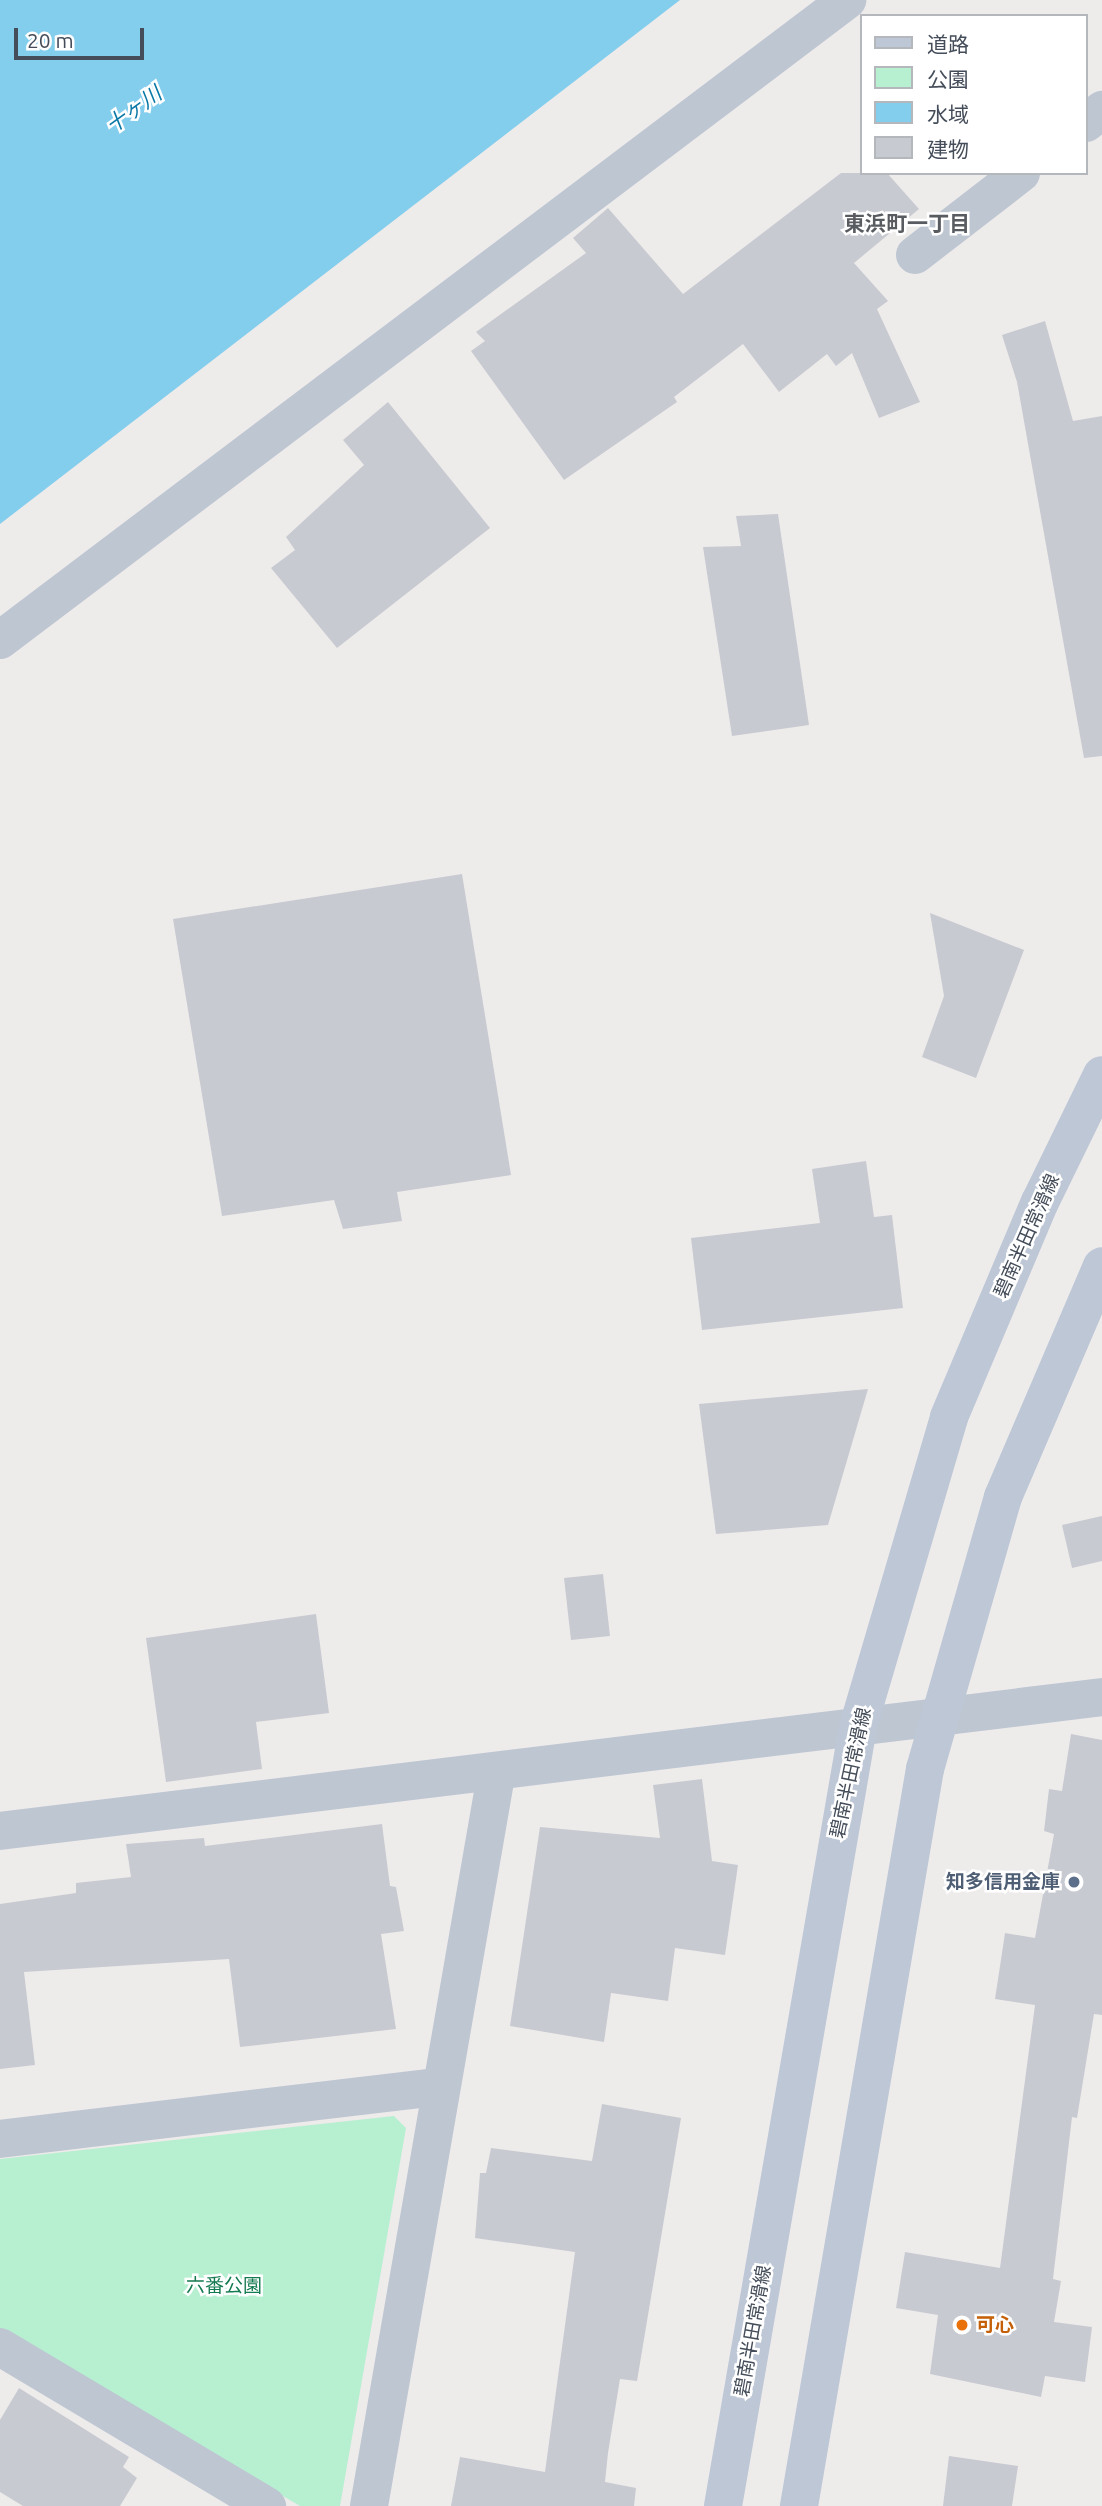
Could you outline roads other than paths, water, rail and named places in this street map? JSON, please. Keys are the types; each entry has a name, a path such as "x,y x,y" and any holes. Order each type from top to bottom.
{"main road":[{"name":"碧南半田常滑線","path":"723,2506 858,1727 950,1418 1040,1202 1102,1075"},
{"path":"799,2506 925,1769 938,1716 1003,1497 1102,1266"}],"street":[{"path":"0,640 847,0"},
{"path":"1088,121 1102,110"},
{"path":"915,254 1018,175"},
{"path":"0,1831 495,1775 1102,1697"},
{"path":"369,2506 438,2087 495,1775"},
{"path":"0,2139 438,2087"},
{"path":"0,2347 267,2506"}],"water":[{"name":"十ヶ川","path":"0,0 680,0 0,524"}],"place":[{"name":"知多信用金庫","path":"1074,1882"},
{"name":"可心","path":"962,2325"}],"district":[{"name":"東浜町一丁目","path":"907,223"}],"park label":[{"name":"六番公園","path":"224,2286"}]}
